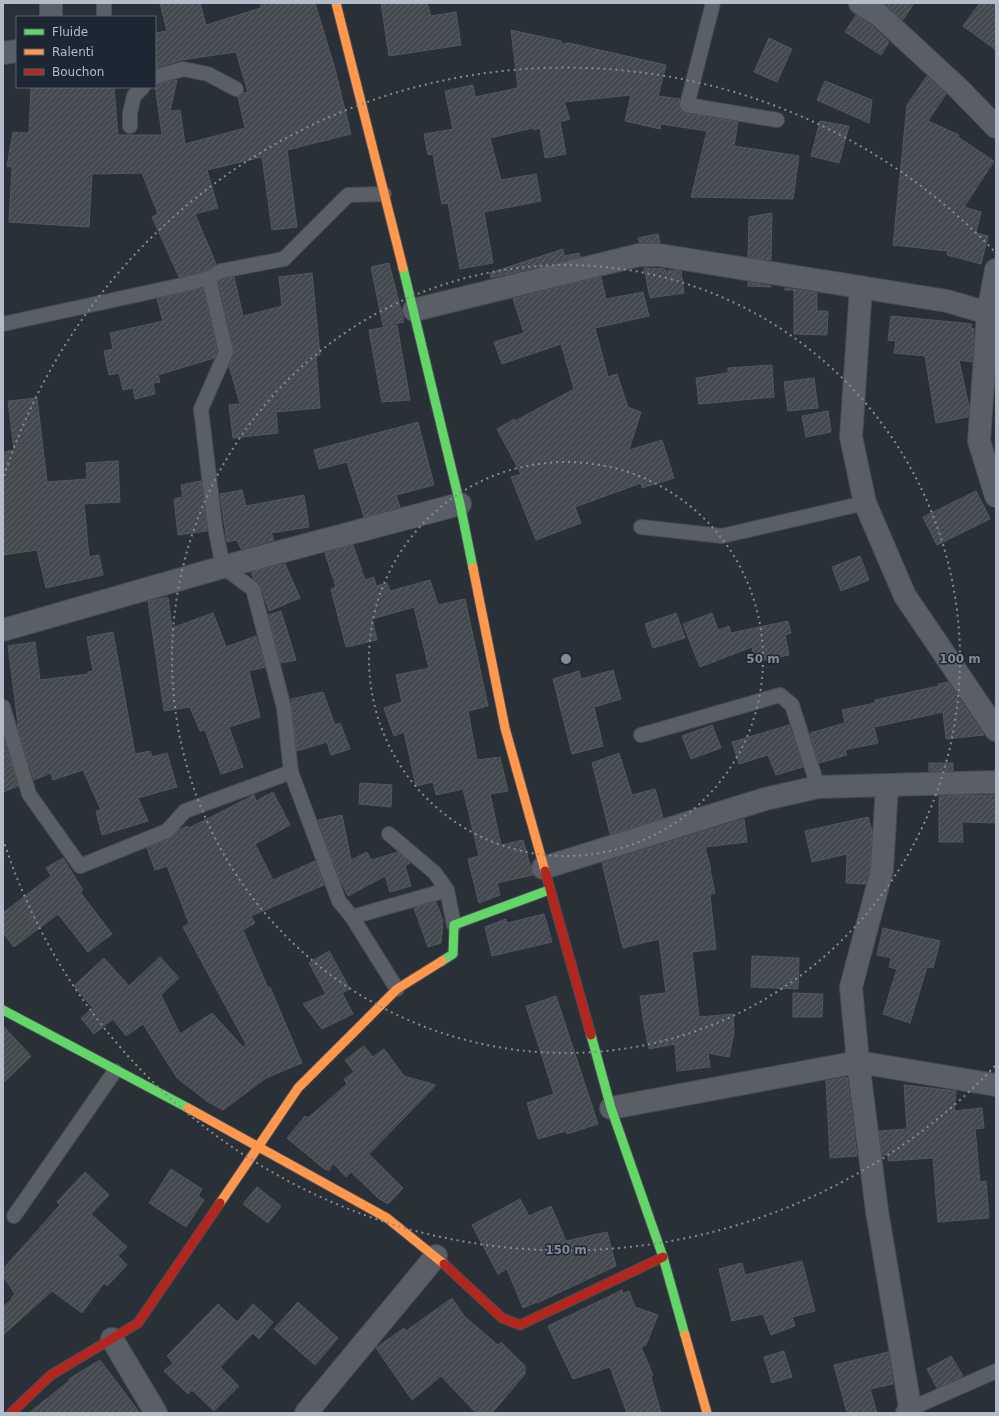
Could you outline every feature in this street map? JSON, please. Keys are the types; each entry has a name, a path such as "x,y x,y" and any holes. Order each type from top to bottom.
{"street":[{"path":"51,3 51,16"},
{"path":"336,3 414,310 460,504 505,728 611,1108 663,1257 707,1413"},
{"path":"860,3 880,15 958,88 996,127"},
{"path":"3,53 16,51"},
{"path":"414,310 638,255 659,255 947,301 988,313"},
{"path":"996,270 988,313 979,440 996,496"},
{"path":"861,287 851,437 865,503 905,596 996,730"},
{"path":"3,630 223,568 460,504"},
{"path":"543,868 765,799 818,787 996,782"},
{"path":"887,786 882,870 851,987 858,1062 877,1211 907,1411"},
{"path":"11,1413 51,1375 138,1323 298,1088 397,989 453,954 454,925 549,890"},
{"path":"3,1010 258,1146 387,1218 436,1256 502,1318 520,1325 663,1257"},
{"path":"611,1108 858,1062 996,1085"},
{"path":"306,1413 436,1256"},
{"path":"112,1339 156,1413"}],"lane":[{"path":"104,3 104,16"},
{"path":"713,3 687,106 777,120"},
{"path":"157,75 183,69 208,74 236,89"},
{"path":"130,126 130,113 134,96 142,88"},
{"path":"3,324 182,285 209,278 221,271 284,259 348,195 384,194"},
{"path":"209,278 226,352 201,409 215,527 223,568 253,589 284,708 291,772 339,901 352,917 397,989"},
{"path":"641,527 722,536 865,503"},
{"path":"641,736 780,695 792,705 818,787"},
{"path":"3,707 29,794 80,866 168,831 185,811 291,772"},
{"path":"389,834 435,873 447,890 454,925"},
{"path":"352,917 447,890"},
{"path":"14,1216 115,1071"},
{"path":"907,1411 996,1371"}],"building":[{"path":"160,3 200,3 206,25 261,8 260,3 315,3 335,69 351,134 287,150 297,227 272,230 262,157 207,170 218,208 195,214 216,264 206,270 179,277 152,217 158,214 142,173 92,174 89,227 9,222 12,167 7,166 13,132 29,133 31,88 114,88 118,135 162,135 156,85 177,80 170,111 180,110 185,144 245,128 238,97 243,93 248,92 236,52 181,60 156,68 156,33 167,31"},
{"path":"381,3 427,3 431,16 456,12 461,45 389,56"},
{"path":"883,3 914,3 903,20"},
{"path":"980,3 996,3 996,50 963,26"},
{"path":"856,15 871,25 889,42 881,55 845,32"},
{"path":"511,30 561,41 562,44 569,43 666,65 658,96 680,99 679,108 685,113 738,122 734,146 799,156 793,199 691,197 707,131 661,124 660,129 625,121 631,95 564,102 570,119 560,122 566,154 545,158 540,128 534,130 533,128 490,138 501,180 536,174 541,201 484,212 493,263 460,269 448,203 442,204 433,154 428,155 424,134 453,129 445,91 473,85 475,97 518,88"},
{"path":"769,38 792,49 777,82 754,72"},
{"path":"927,76 946,94 928,121 959,135 958,137 994,161 964,207 981,212 976,233 988,236 981,264 947,255 948,251 893,245 907,105"},
{"path":"825,81 872,100 869,123 817,100"},
{"path":"820,121 849,126 839,163 811,156"},
{"path":"772,213 771,260 748,257 749,217"},
{"path":"658,234 660,243 639,242 638,238"},
{"path":"563,249 564,256 579,253 580,257 491,278 490,273"},
{"path":"389,263 404,322 383,326 371,267"},
{"path":"644,268 665,269 665,271 681,271 684,293 650,298"},
{"path":"312,273 320,355 316,356 320,408 276,412 278,433 233,438 229,405 240,404 229,366 234,355 234,350 219,282 224,279 234,277 243,316 282,306 279,277"},
{"path":"601,277 606,299 643,292 649,316 595,328 608,377 617,374 628,407 641,412 629,450 662,440 674,478 642,488 641,483 575,507 581,523 536,540 511,477 521,474 497,429 574,389 561,344 502,364 494,342 524,333 513,299"},
{"path":"748,282 771,286 771,287 748,286"},
{"path":"203,288 217,351 214,358 158,375 160,382 153,383 155,394 135,399 133,388 123,390 119,373 109,375 104,351 113,349 110,333 163,321 157,299"},
{"path":"785,288 817,293 817,311 828,311 827,335 794,334 794,290 785,290"},
{"path":"891,316 972,324 971,328 974,329 972,362 959,360 969,407 968,417 936,423 925,356 894,353 896,341 888,340"},
{"path":"397,325 410,400 382,402 369,330"},
{"path":"772,365 774,397 699,404 696,378 728,373 728,368"},
{"path":"814,378 818,408 788,411 784,382"},
{"path":"37,398 47,482 87,479 86,463 118,461 120,502 84,504 89,557 99,555 103,575 46,588 37,550 3,555 3,452 14,450 8,401"},
{"path":"828,411 831,432 806,437 802,416"},
{"path":"418,422 434,485 396,495 400,507 364,517 347,462 319,469 314,450"},
{"path":"201,481 207,531 178,535 174,499 183,497 181,485"},
{"path":"242,490 246,506 304,495 309,527 271,533 274,540 241,549 237,540 227,542 220,494"},
{"path":"976,491 990,519 937,545 923,517"},
{"path":"353,545 365,580 374,577 376,586 387,583 390,591 430,580 438,605 465,599 488,706 468,711 477,760 500,757 508,791 490,794 501,845 523,840 533,875 497,883 500,895 479,903 468,859 479,856 463,789 436,795 433,782 416,786 404,732 394,736 384,708 402,702 396,675 429,668 414,607 372,619 377,640 346,647 331,589 336,587 325,553"},
{"path":"860,556 869,580 841,591 832,567"},
{"path":"285,564 300,598 269,611 261,587 254,580 251,572"},
{"path":"168,597 172,628 213,613 226,647 256,636 265,667 249,671 260,717 229,727 243,767 221,774 205,730 200,731 190,707 164,711 148,601"},
{"path":"281,611 296,660 281,663 268,615"},
{"path":"676,613 685,638 653,648 645,624"},
{"path":"712,613 718,630 729,626 731,633 788,621 791,633 785,635 789,655 755,662 752,647 700,667 683,624"},
{"path":"113,632 135,754 150,751 152,757 167,753 177,787 138,798 148,821 102,835 96,811 101,810 83,770 53,780 51,773 34,780 17,725 8,646 35,642 40,680 88,674 88,672 93,671 87,637"},
{"path":"613,670 621,699 594,707 603,746 572,754 553,679 579,671 581,679"},
{"path":"948,682 984,735 946,739 943,712 874,727 878,743 845,750 847,755 819,763 810,733 845,723 842,710 875,703 875,700 938,686 938,684"},
{"path":"323,692 335,725 340,723 350,749 331,755 327,742 297,751 291,699"},
{"path":"712,725 721,748 691,759 682,736"},
{"path":"789,725 803,767 776,775 768,755 739,764 732,742"},
{"path":"3,737 18,786 3,792"},
{"path":"619,753 632,795 655,789 663,818 610,834 592,763"},
{"path":"929,763 953,763 953,771 929,771"},
{"path":"360,783 392,785 391,807 359,804"},
{"path":"273,792 290,825 255,844 273,880 315,861 324,885 251,916 255,923 243,930 268,988 270,987 302,1063 266,1078 223,1110 208,1102 177,1078 143,1024 126,1036 113,1019 94,1034 81,1018 93,1008 74,986 104,958 129,986 160,957 179,978 161,995 180,1034 212,1013 243,1047 246,1044 183,927 189,923 167,866 155,870 147,848 170,839 180,829 188,826 189,828 254,795 256,801"},
{"path":"996,795 996,823 962,822 963,842 939,842 939,796"},
{"path":"342,815 351,860 367,852 371,860 398,852 410,863 405,866 411,886 390,892 385,876 348,896 340,880 318,820"},
{"path":"868,817 872,831 870,868 865,884 846,883 847,854 812,862 805,831"},
{"path":"744,819 747,842 705,847 715,893 710,895 716,949 692,952 699,1017 733,1014 734,1033 729,1057 708,1053 710,1067 677,1071 675,1044 649,1049 640,996 666,993 659,939 623,948 602,863"},
{"path":"63,858 83,890 80,892 112,934 88,952 58,914 14,947 3,933 3,913 51,876 46,868"},
{"path":"436,902 443,921 441,943 428,947 414,908"},
{"path":"544,914 552,942 492,956 485,927 506,919 507,923"},
{"path":"883,928 940,941 933,968 927,967 910,1023 883,1014 897,969 889,967 891,958 877,955"},
{"path":"329,951 350,989 342,993 353,1014 322,1029 303,1004 326,994 309,963"},
{"path":"752,956 799,958 798,989 751,987"},
{"path":"793,993 823,994 822,1017 793,1017"},
{"path":"556,996 598,1124 567,1134 566,1131 538,1139 527,1103 554,1094 526,1006"},
{"path":"3,1026 31,1056 3,1083"},
{"path":"364,1046 373,1057 384,1049 404,1076 436,1085 369,1154 403,1188 388,1204 378,1198 351,1172 346,1177 333,1163 329,1171 323,1168 287,1138 305,1116 308,1118 347,1084 344,1079 354,1072 345,1060"},
{"path":"847,1077 857,1156 830,1158 826,1081"},
{"path":"904,1085 956,1091 954,1111 982,1108 984,1128 975,1129 980,1182 986,1181 989,1218 938,1222 933,1158 888,1161 888,1155 882,1155 879,1131 907,1129"},
{"path":"171,1169 202,1189 198,1196 204,1200 186,1227 149,1203"},
{"path":"85,1172 109,1195 91,1214 127,1247 118,1256 127,1265 107,1286 104,1283 82,1313 52,1291 3,1335 3,1307 15,1294 3,1276 3,1269 60,1205 57,1202"},
{"path":"257,1187 281,1206 268,1223 243,1204"},
{"path":"520,1199 529,1216 551,1206 566,1241 607,1232 616,1266 537,1303 523,1308 507,1269 498,1274 472,1225"},
{"path":"802,1261 815,1311 792,1317 795,1326 771,1335 763,1314 732,1321 719,1269 742,1263 745,1275"},
{"path":"622,1290 623,1294 629,1291 635,1307 658,1315 646,1345 641,1347 653,1375 651,1377 661,1413 627,1413 610,1367 573,1379 548,1326"},
{"path":"452,1298 464,1316 498,1345 501,1342 525,1366 525,1374 492,1413 476,1413 441,1376 412,1400 376,1348 404,1328 406,1331"},
{"path":"298,1302 338,1338 315,1365 274,1329"},
{"path":"218,1304 237,1322 253,1304 273,1322 259,1339 253,1333 220,1367 239,1386 214,1411 192,1390 188,1394 164,1371 173,1363 167,1356"},
{"path":"784,1351 792,1377 772,1383 764,1357"},
{"path":"888,1352 893,1384 870,1389 877,1413 847,1413 834,1365"},
{"path":"951,1356 963,1376 937,1388 927,1369"},
{"path":"100,1360 140,1413 29,1413 70,1380 69,1379"}],"traffic: fast":[{"path":"403,268 460,504 473,568"},
{"path":"442,961 453,954 454,925 549,890"},
{"path":"3,1010 188,1108"},
{"path":"591,1035 611,1108 663,1257 685,1335"}],"traffic: slow":[{"path":"336,3 403,268"},
{"path":"473,568 505,728 545,871"},
{"path":"220,1203 298,1088 397,989 442,961"},
{"path":"188,1108 387,1218 444,1264"},
{"path":"685,1335 707,1413"}],"traffic: jam":[{"path":"545,871 591,1035"},
{"path":"11,1413 51,1375 138,1323 220,1203"},
{"path":"444,1264 502,1318 520,1325 663,1257"}]}
